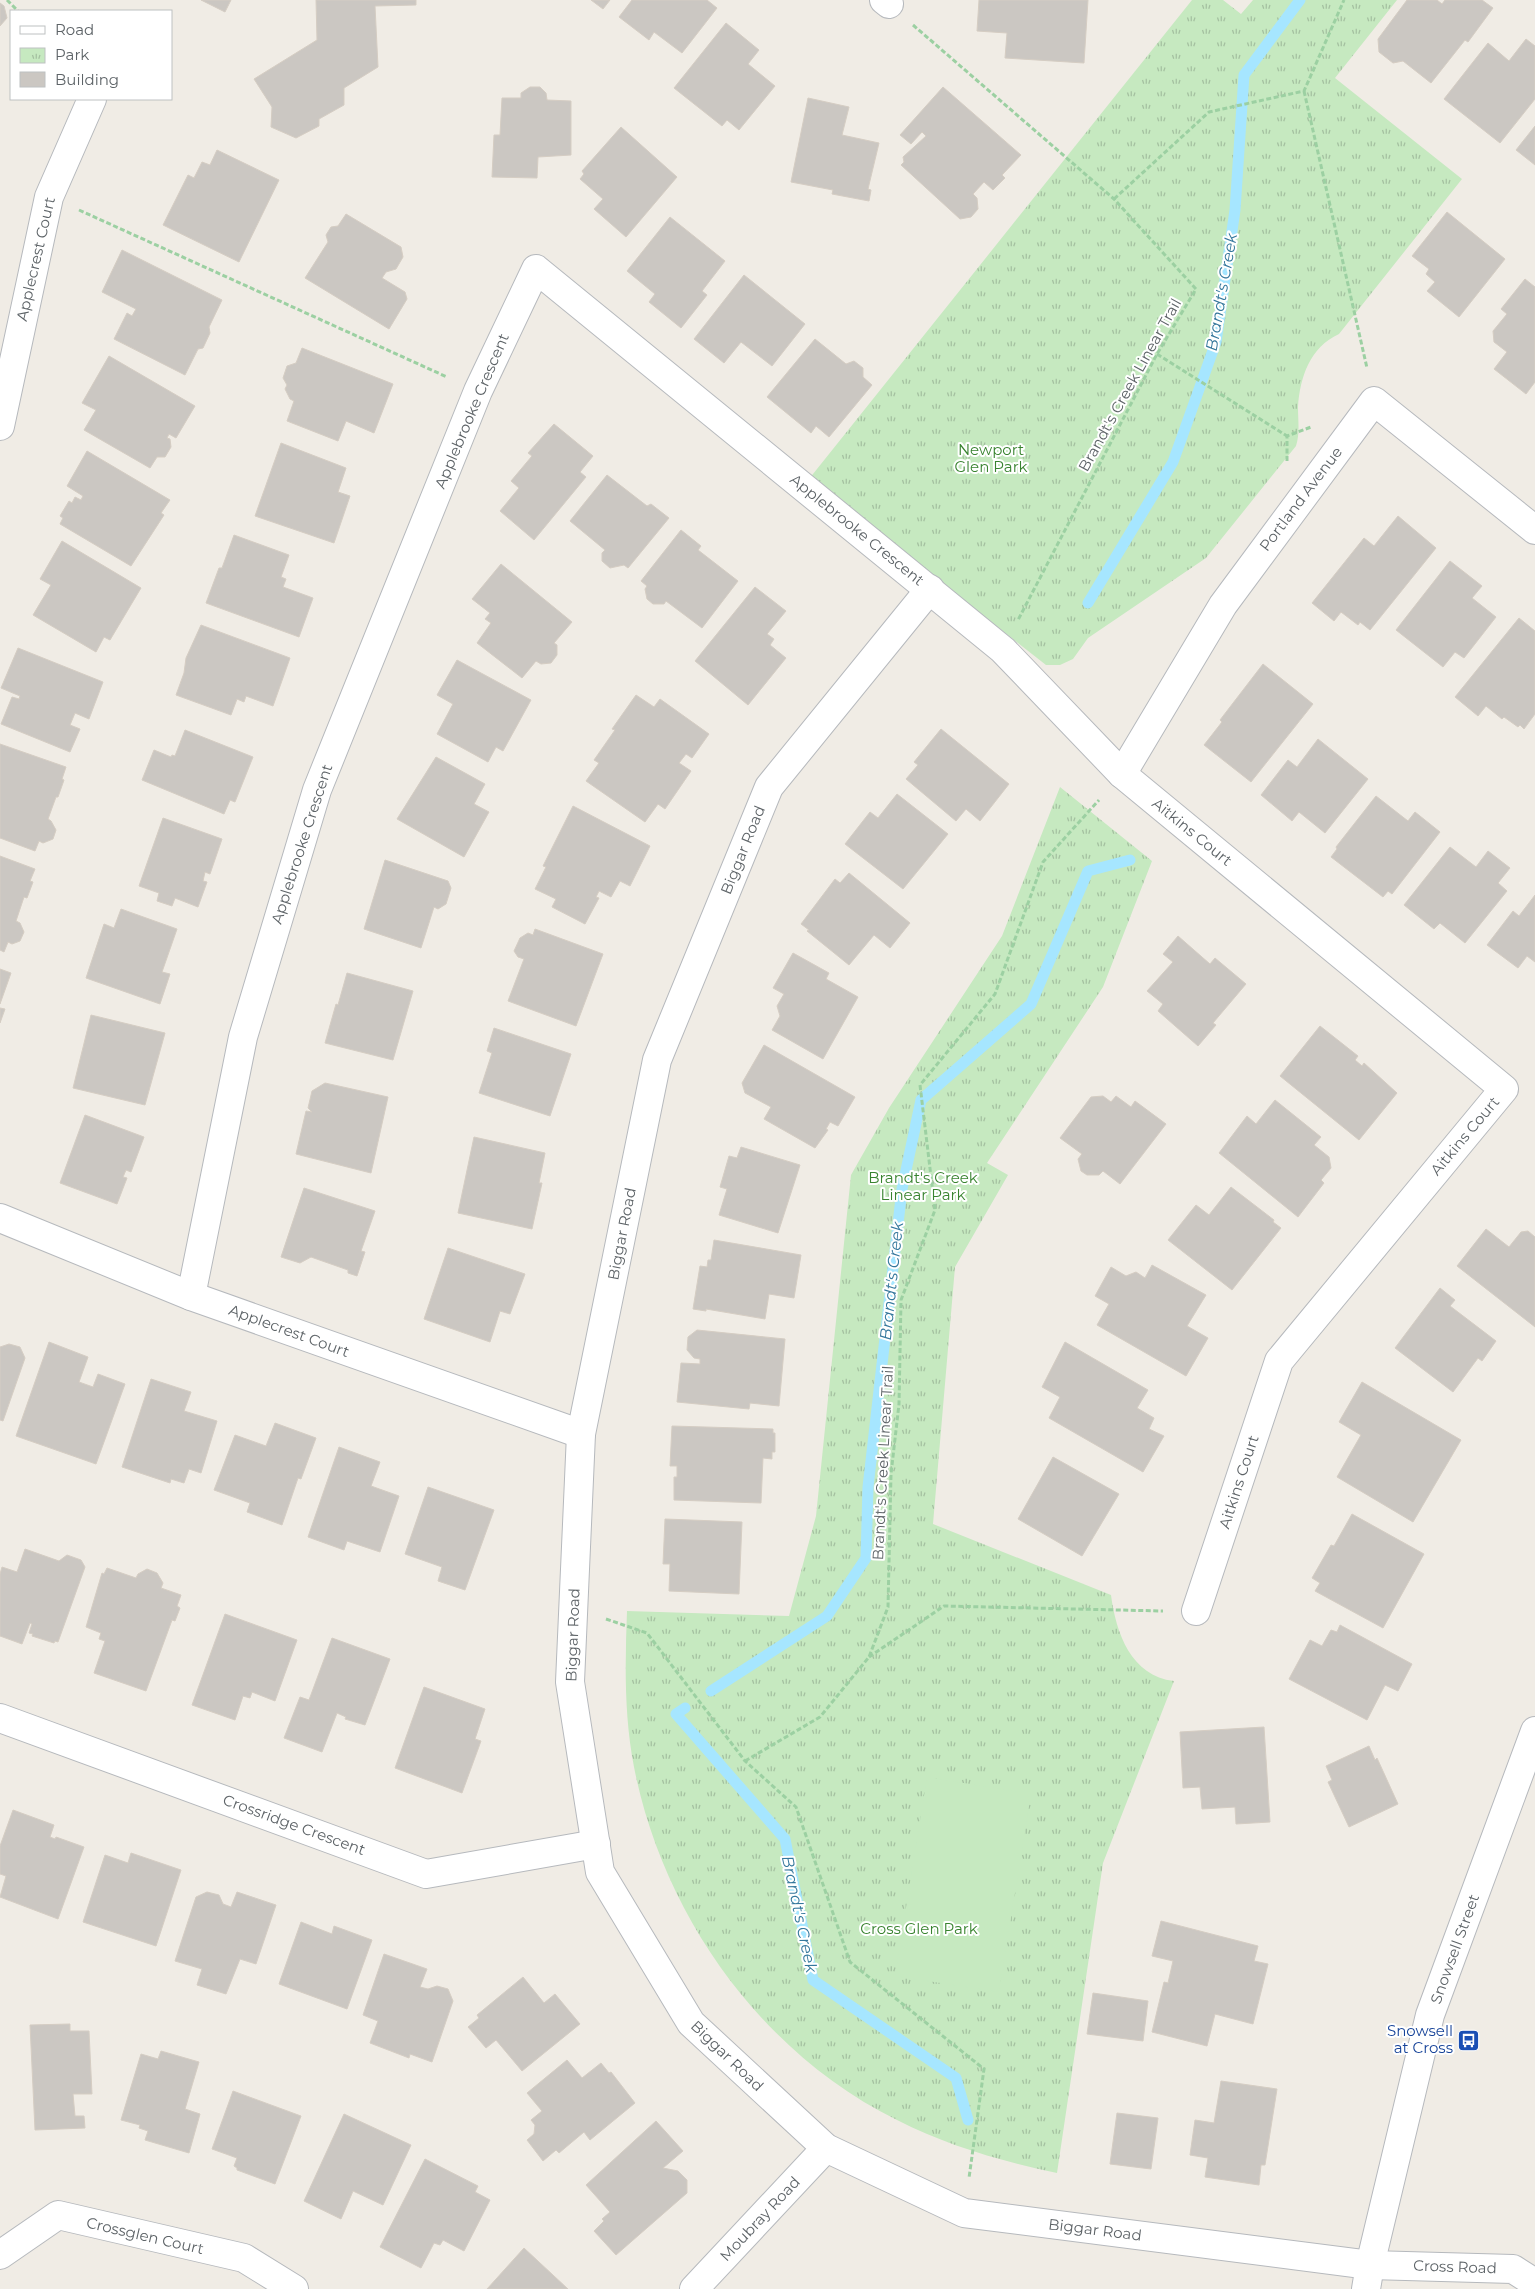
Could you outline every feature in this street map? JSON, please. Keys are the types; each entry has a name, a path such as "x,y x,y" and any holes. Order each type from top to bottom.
{"street":[{"name":"Applecrest Court","path":"0,426 49,197 92,100"},
{"name":"Applebrooke Crescent","path":"191,1296 243,1037 316,790 478,391 536,269 1003,650 1122,774"},
{"path":"1374,401 1535,530"},
{"name":"Portland Avenue","path":"1122,774 1223,605 1374,401"},
{"name":"Biggar Road","path":"930,589 769,787 657,1060 581,1434 570,1682 600,1872 691,2023 826,2148 964,2213 1369,2277"},
{"name":"Aitkins Court","path":"1122,774 1504,1089 1279,1361 1196,1611"},
{"name":"Applecrest Court","path":"0,1218 191,1296 581,1434"},
{"name":"Crossridge Crescent","path":"0,1718 426,1874 596,1844"},
{"name":"Snowsell Street","path":"1369,2277 1430,2015 1535,1731"},
{"name":"Moubray Road","path":"694,2289 826,2148"},
{"name":"Crossglen Court","path":"0,2255 58,2215 244,2258 294,2289"},
{"name":"Cross Road","path":"1369,2277 1514,2269 1535,2283"}],"path":[{"path":"6,0 17,10"},
{"path":"1344,0 1304,91 1374,401"},
{"path":"886,2 1114,198 1209,112 1304,91"},
{"path":"49,197 478,391"},
{"name":"Brandt's Creek Linear Trail","path":"1003,650 1157,354 1196,289 1114,198"},
{"path":"1157,354 1287,436"},
{"name":"Brandt's Creek Linear Trail","path":"745,1761 820,1717 869,1657 888,1607 891,1474 899,1404 902,1300 935,1210 920,1085 995,994 1043,862 1122,774"},
{"path":"869,1657 944,1606 1196,1611"},
{"path":"573,1608 647,1633 745,1761 796,1807 850,1962 984,2070 964,2213"}],"green space":[{"name":"Newport Glen Park","path":"1192,0 1223,0 1241,14 1253,0 1397,0 1335,78 1462,179 1339,334 1329,340 1314,355 1308,364 1301,385 1296,446 1206,558 1088,638 1073,659 1060,665 1046,665 809,479"},
{"name":"Cross Glen Park","path":"1060,787 1152,861 1103,987 987,1163 1008,1175 955,1267 933,1524 1111,1595 1113,1609 1122,1638 1136,1662 1147,1671 1159,1677 1174,1681 1103,1863 1057,2173 975,2152 936,2138 897,2120 848,2092 803,2057 762,2018 725,1974 694,1926 668,1875 648,1822 634,1767 628,1728 626,1670 627,1611 789,1616 816,1516 851,1175 889,1108 1002,936"},
{"path":"927,1777 1031,1794 999,1992 895,1976"}],"building":[{"path":"201,0 231,0 225,12"},
{"path":"316,0 416,0 416,5 375,6 378,67 344,88 344,105 319,119 319,126 296,138 271,127 272,107 254,79 317,40"},
{"path":"591,0 610,0 603,9"},
{"path":"632,0 707,0 717,8 682,53 654,32 649,40 619,17"},
{"path":"979,0 1088,0 1084,63 1005,58 1007,33 977,31"},
{"path":"1407,0 1437,0 1442,4 1445,0 1482,0 1493,8 1468,42 1465,40 1431,83 1403,61 1393,63 1379,52 1378,39"},
{"path":"0,3 4,6 7,18 0,26"},
{"path":"726,23 759,50 748,64 775,86 739,130 727,120 722,126 674,88"},
{"path":"1526,39 1535,46 1535,99 1500,143 1444,99 1488,43 1509,61"},
{"path":"530,87 540,87 546,93 547,100 571,101 571,155 538,157 537,178 492,177 494,135 500,135 502,98 521,98 521,93"},
{"path":"943,87 1021,155 1002,175 1005,178 993,190 984,182 973,194 977,198 978,209 971,217 960,219 901,165 904,162 903,157 926,136 922,132 911,144 900,135"},
{"path":"808,98 849,107 842,135 879,143 868,189 871,190 869,201 832,194 833,190 791,182"},
{"path":"1535,126 1535,165 1516,150"},
{"path":"621,127 677,177 626,237 594,209 603,199 580,179 584,174 582,171"},
{"path":"217,150 279,180 239,262 163,225 188,175 194,178 202,162 210,165"},
{"path":"1447,212 1505,259 1459,317 1427,291 1435,282 1426,274 1429,269 1412,256"},
{"path":"346,214 401,247 403,257 396,269 386,272 382,278 405,292 407,299 389,329 305,278 328,242 326,235 331,227 338,226"},
{"path":"670,217 725,261 702,291 707,295 681,328 649,302 655,294 627,271"},
{"path":"122,250 222,300 209,327 210,333 203,348 198,349 185,375 114,339 127,313 132,316 136,309 102,292"},
{"path":"744,275 805,324 772,366 741,342 724,363 694,339"},
{"path":"1525,279 1535,287 1535,382 1526,394 1494,369 1507,352 1494,342 1493,331 1507,314 1501,309"},
{"path":"815,339 846,364 854,361 863,368 863,377 872,385 829,437 816,426 811,433 767,397"},
{"path":"302,348 393,384 374,433 346,421 338,441 287,421 294,401 290,399 285,389 287,385 283,378 287,366 296,363"},
{"path":"109,356 195,406 176,438 169,434 167,438 170,439 171,447 165,457 157,457 150,468 84,430 96,410 82,403"},
{"path":"554,424 593,456 580,472 586,477 534,540 500,511 519,488 511,481 532,456 528,453"},
{"path":"281,443 346,468 338,492 350,496 334,543 255,516"},
{"path":"87,451 170,500 161,513 164,515 131,566 60,524 63,518 60,516 69,501 72,503 75,497 81,500 83,496 67,486"},
{"path":"607,475 647,506 651,504 669,518 628,568 624,565 610,568 602,561 602,553 605,550 570,521"},
{"path":"1398,516 1436,548 1370,630 1360,622 1358,625 1341,612 1334,621 1312,603 1364,538 1374,546"},
{"path":"681,530 701,546 698,550 738,581 702,628 666,601 664,604 653,604 647,599 645,589 647,586 641,581"},
{"path":"234,535 289,555 281,577 286,579 283,587 313,598 299,637 206,603"},
{"path":"62,541 141,588 110,640 104,637 96,652 33,615 51,585 40,579"},
{"path":"1450,561 1482,586 1472,598 1496,617 1464,658 1455,652 1443,667 1396,630"},
{"path":"501,564 572,622 554,643 557,645 557,655 551,663 541,664 536,661 522,678 477,643 491,623 485,619 490,613 472,599"},
{"path":"755,587 786,611 767,634 774,639 770,645 786,658 748,705 695,661"},
{"path":"1519,618 1535,631 1535,714 1524,729 1504,717 1502,719 1486,706 1478,716 1455,697"},
{"path":"201,625 290,658 273,706 246,696 244,702 237,699 231,715 176,695 184,673 186,658"},
{"path":"18,648 103,682 89,719 75,713 70,725 80,729 70,752 1,724 12,697 19,699 20,696 1,688"},
{"path":"457,660 531,700 503,751 496,747 488,762 437,734 453,704 437,695"},
{"path":"1263,664 1313,704 1251,782 1204,745 1222,722 1220,720"},
{"path":"636,695 654,707 660,699 709,734 692,758 686,754 679,763 691,771 665,809 658,804 645,822 586,781 599,763 594,760 615,730 612,729"},
{"path":"941,729 1009,784 980,821 966,809 956,821 906,779 918,765 914,762"},
{"path":"185,730 253,757 235,802 230,800 224,814 142,780 154,750 171,757 172,755 175,756"},
{"path":"1318,739 1368,779 1325,833 1299,812 1292,821 1261,795 1288,760 1297,767"},
{"path":"0,744 66,767 62,779 64,780 48,819 56,830 53,839 43,843 39,841 35,851 0,838"},
{"path":"436,757 485,784 474,804 489,812 464,857 397,819"},
{"path":"897,794 948,834 903,889 845,844 870,812 878,818"},
{"path":"1376,796 1408,821 1415,812 1440,832 1392,894 1388,891 1383,897 1331,857 1337,849 1336,847"},
{"path":"573,806 650,846 630,886 620,881 611,897 599,891 596,897 599,898 585,924 552,907 556,899 535,889 546,867 543,866"},
{"path":"163,818 222,839 210,874 205,872 203,881 207,882 198,907 175,898 172,906 157,901 159,893 139,886"},
{"path":"1450,847 1476,867 1488,851 1510,868 1498,883 1507,891 1465,943 1440,923 1434,929 1404,905"},
{"path":"0,856 35,869 30,881 33,882 27,898 24,897 16,921 20,923 24,932 20,941 12,944 8,942 4,952 0,950"},
{"path":"385,860 448,881 451,888 446,904 438,909 434,907 421,948 364,929"},
{"path":"849,873 910,923 890,948 874,935 849,965 801,924 835,879 840,883"},
{"path":"1535,895 1535,962 1527,956 1518,968 1487,945 1513,911 1519,916"},
{"path":"121,909 177,929 162,972 170,974 160,1004 86,978 104,924 114,928"},
{"path":"535,929 603,954 576,1026 508,1001 524,959 518,957 514,951 520,938 528,933 533,935"},
{"path":"1178,936 1210,964 1215,958 1246,984 1213,1023 1216,1025 1198,1046 1158,1011 1163,1004 1147,991 1173,962 1163,954"},
{"path":"793,953 829,973 826,979 858,997 823,1059 772,1030 780,1016 777,1006 784,994 773,988"},
{"path":"0,969 11,973 0,1004"},
{"path":"347,973 413,991 393,1060 325,1043"},
{"path":"0,1008 5,1009 0,1023"},
{"path":"91,1015 165,1033 145,1105 73,1088"},
{"path":"1320,1026 1358,1056 1355,1060 1362,1066 1364,1063 1397,1093 1359,1140 1280,1076"},
{"path":"494,1028 571,1054 550,1116 479,1093 492,1053 487,1051"},
{"path":"764,1045 855,1097 838,1126 830,1122 826,1129 828,1130 815,1148 764,1119 771,1107 745,1093 742,1083"},
{"path":"325,1083 388,1097 371,1173 296,1154 306,1111 312,1112 308,1108 312,1091"},
{"path":"1103,1096 1111,1102 1116,1096 1131,1107 1135,1101 1166,1124 1120,1184 1103,1171 1099,1175 1087,1175 1081,1171 1078,1159 1082,1154 1060,1138 1091,1097"},
{"path":"1275,1100 1321,1137 1314,1145 1329,1157 1331,1168 1321,1180 1324,1183 1298,1217 1219,1153 1247,1116 1256,1124"},
{"path":"85,1115 144,1137 131,1172 126,1170 123,1177 127,1178 117,1204 60,1183"},
{"path":"474,1137 545,1153 539,1183 542,1183 532,1229 458,1213"},
{"path":"741,1147 800,1165 778,1233 719,1215 727,1189 720,1187 729,1156 737,1158"},
{"path":"1231,1187 1274,1220 1273,1222 1281,1228 1232,1290 1168,1240 1196,1205 1209,1215"},
{"path":"304,1188 375,1211 361,1251 365,1252 357,1276 348,1273 348,1270 311,1257 300,1263 281,1257"},
{"path":"1486,1229 1509,1247 1521,1232 1528,1231 1535,1237 1535,1327 1457,1266"},
{"path":"714,1240 801,1255 794,1298 769,1294 765,1319 706,1309 706,1311 693,1309 700,1266 707,1267 708,1260 711,1260"},
{"path":"448,1248 525,1274 510,1314 500,1311 490,1342 424,1319"},
{"path":"1152,1265 1206,1295 1187,1326 1208,1338 1186,1376 1097,1325 1109,1304 1095,1296 1111,1267 1126,1276 1136,1272 1145,1278"},
{"path":"1440,1288 1455,1300 1450,1306 1496,1341 1482,1361 1478,1358 1453,1392 1395,1348"},
{"path":"697,1330 785,1339 779,1406 750,1403 749,1409 677,1402 681,1363 700,1364 700,1359 694,1358 687,1350 688,1337"},
{"path":"49,1342 88,1357 79,1382 93,1387 98,1374 125,1384 96,1464 16,1436"},
{"path":"1065,1342 1148,1390 1137,1408 1154,1418 1149,1429 1164,1436 1143,1472 1049,1418 1060,1397 1042,1387"},
{"path":"9,1344 20,1347 25,1358 3,1421 0,1420 0,1347"},
{"path":"151,1379 191,1392 184,1411 217,1421 201,1473 189,1469 184,1483 171,1479 170,1483 122,1467"},
{"path":"1362,1382 1461,1440 1413,1522 1337,1477 1361,1435 1339,1422"},
{"path":"275,1423 316,1438 301,1479 298,1478 282,1525 247,1512 250,1503 214,1490 235,1435 266,1446"},
{"path":"672,1426 773,1429 773,1433 775,1433 775,1452 772,1452 772,1459 763,1458 761,1503 674,1500 674,1477 677,1477 677,1466 670,1466"},
{"path":"339,1447 380,1462 371,1486 399,1496 380,1552 347,1541 344,1550 308,1537"},
{"path":"1053,1457 1119,1494 1082,1556 1018,1519"},
{"path":"428,1487 494,1510 465,1590 438,1581 442,1567 405,1554"},
{"path":"1352,1514 1424,1554 1383,1628 1315,1591 1320,1583 1312,1578 1331,1545 1334,1546"},
{"path":"665,1519 742,1522 739,1594 669,1591 670,1564 663,1564"},
{"path":"25,1549 59,1561 67,1555 81,1560 85,1567 58,1642 55,1641 54,1643 32,1636 33,1634 29,1633 32,1624 30,1623 22,1644 0,1636 0,1574 2,1567 17,1572"},
{"path":"107,1568 136,1578 138,1574 147,1569 157,1573 163,1583 161,1588 181,1595 177,1606 180,1608 175,1621 172,1620 146,1691 94,1673 105,1641 99,1639 101,1633 86,1627 102,1573 104,1574"},
{"path":"225,1614 297,1640 275,1701 252,1692 250,1698 243,1696 235,1720 192,1705"},
{"path":"1340,1625 1412,1664 1398,1691 1385,1685 1367,1720 1289,1679 1310,1640 1322,1646 1331,1630 1337,1632"},
{"path":"332,1638 390,1659 365,1725 345,1719 346,1717 337,1713 322,1752 284,1738 300,1697 309,1700"},
{"path":"424,1687 485,1709 475,1739 481,1741 462,1793 395,1768"},
{"path":"1264,1727 1270,1822 1236,1824 1235,1807 1202,1809 1200,1787 1183,1788 1180,1732"},
{"path":"1369,1746 1375,1760 1377,1758 1398,1804 1349,1827 1328,1782 1332,1780 1326,1766"},
{"path":"13,1810 54,1825 50,1837 55,1839 56,1837 84,1847 58,1919 0,1897 6,1876 0,1874 0,1846"},
{"path":"131,1853 181,1870 156,1946 83,1922 105,1855 128,1863"},
{"path":"207,1892 219,1895 223,1904 231,1907 237,1892 276,1905 256,1964 240,1959 226,1994 197,1985 202,1969 175,1961 196,1897"},
{"path":"1161,1921 1258,1946 1254,1961 1268,1964 1253,2024 1215,2014 1207,2046 1152,2032 1164,1982 1168,1983 1173,1961 1152,1956"},
{"path":"301,1922 332,1934 334,1926 372,1940 347,2009 279,1984"},
{"path":"384,1954 427,1969 420,1987 428,1989 437,1986 448,1989 453,2001 432,2062 410,2054 409,2058 370,2043 378,2021 363,2015"},
{"path":"523,1977 544,2003 555,1994 580,2024 522,2071 496,2040 486,2048 468,2027 479,2018 477,2015"},
{"path":"1093,1993 1148,2001 1143,2041 1087,2034"},
{"path":"70,2024 70,2031 89,2031 92,2094 73,2094 75,2116 84,2116 85,2128 35,2130 30,2025"},
{"path":"161,2051 199,2062 185,2109 200,2114 189,2153 145,2140 148,2131 139,2128 140,2125 121,2120 141,2054 158,2059"},
{"path":"567,2060 582,2078 601,2063 609,2073 611,2072 635,2103 590,2140 584,2132 559,2153 556,2150 543,2161 527,2140 534,2134 535,2125 531,2120 542,2111 527,2093"},
{"path":"1221,2081 1277,2089 1265,2165 1261,2165 1259,2185 1205,2177 1208,2158 1190,2155 1195,2120 1214,2123"},
{"path":"233,2091 301,2116 275,2184 237,2170 234,2166 237,2158 212,2149"},
{"path":"1117,2113 1158,2118 1151,2169 1110,2164"},
{"path":"344,2114 411,2145 383,2205 353,2191 341,2219 304,2201"},
{"path":"656,2121 683,2151 663,2168 678,2171 687,2180 687,2193 616,2255 594,2231 604,2221 602,2219 610,2212 586,2185"},
{"path":"425,2159 478,2186 475,2192 490,2200 464,2251 443,2240 440,2245 434,2243 421,2268 380,2247"},
{"path":"524,2248 568,2289 487,2289"}],"waterway":[{"name":"Brandt's Creek","path":"1088,603 1173,462 1216,342 1235,210 1244,75 1300,0"},
{"name":"Brandt's Creek","path":"711,1691 827,1616 866,1558 868,1487 902,1189 921,1100 1031,1004 1088,871 1130,860"},
{"name":"Brandt's Creek","path":"685,1708 676,1714 785,1839 813,1980 956,2078 968,2120"}],"place":[{"name":"Snowsell at Cross","path":"1469,2040"}],"park label":[{"name":"Brandt's Creek Linear Park","path":"923,1186"}]}
